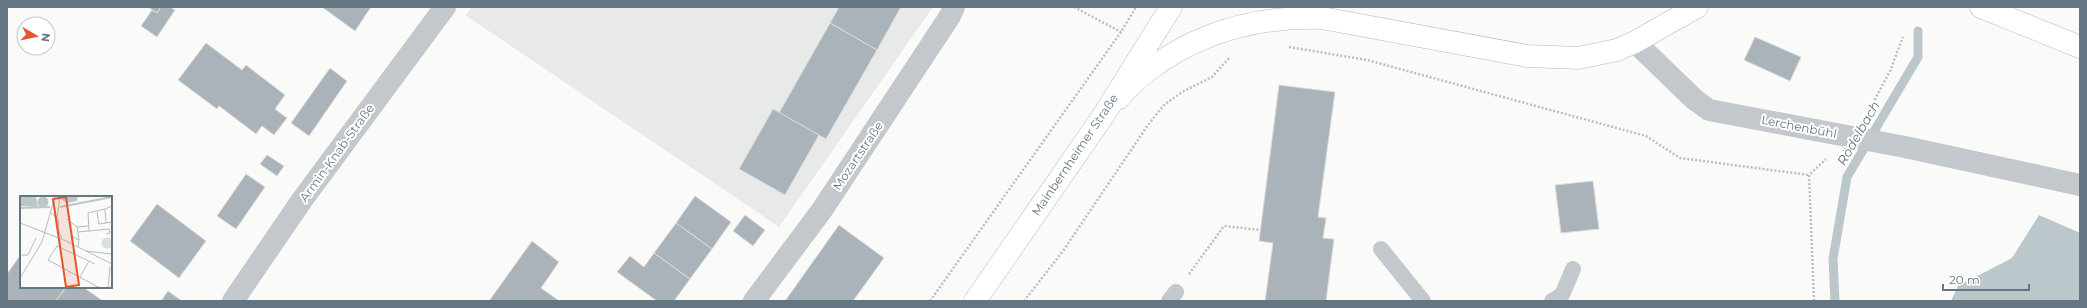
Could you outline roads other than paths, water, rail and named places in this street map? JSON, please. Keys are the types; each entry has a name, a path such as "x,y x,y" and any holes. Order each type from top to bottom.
{"main road":[{"name":"Mainbernheimer Straße","path":"975,301 1103,116 1171,7"},
{"path":"1303,7 1348,22"},
{"path":"1642,38 1668,7"},
{"path":"1103,116 1121,95 1165,58 1215,33 1242,24 1295,17 1322,18 1527,56 1578,58 1617,50 1678,20 1697,7"},
{"path":"1981,7 2080,47"}],"street":[{"name":"Armin-Knab-Straße","path":"232,301 302,200 445,7"},
{"name":"Mozartstraße","path":"754,301 822,210 950,16 954,7"},
{"name":"Lerchenbühl","path":"1642,38 1694,100 1709,110 1905,147 2080,185"}],"lane":[{"path":"1381,249 1423,301"},
{"path":"1552,301 1562,295 1573,269"}],"waterway":[{"name":"Rödelbach","path":"1835,301 1833,259 1847,177 1918,57 1918,31"}]}
